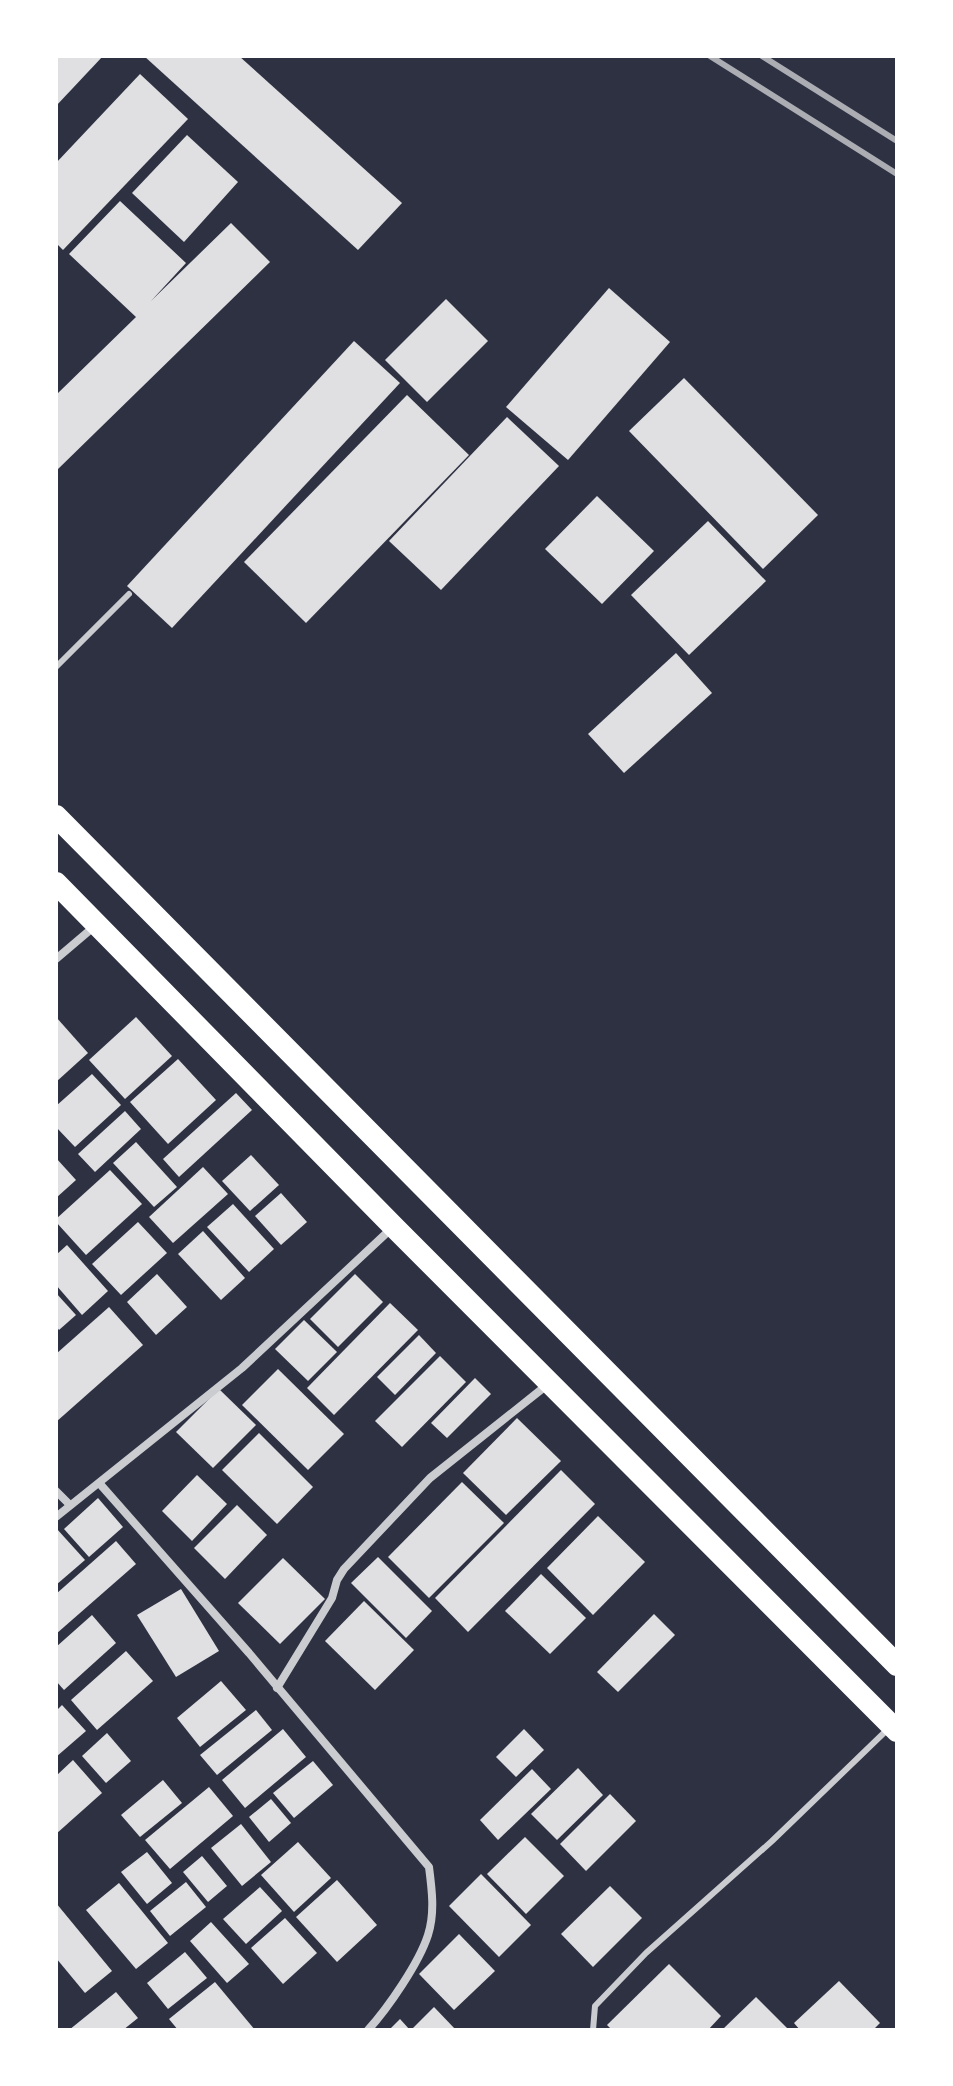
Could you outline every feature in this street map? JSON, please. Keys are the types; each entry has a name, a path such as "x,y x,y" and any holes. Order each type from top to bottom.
{"highway":[{"path":"56,816 897,1665"},
{"path":"56,883 894,1728"}],"street":[{"path":"56,959 96,924"},
{"path":"56,1517 242,1368 394,1227"},
{"path":"277,1688 332,1598 344,1569 430,1478 549,1382"},
{"path":"100,1484 429,1867 434,1896 428,1936 382,2014 368,2030"},
{"path":"56,1491 70,1505"}],"lane":[{"path":"56,667 129,594"},
{"path":"593,2030 595,2006 646,1953 820,1796 868,1747 894,1728"}],"building":[{"path":"56,56 103,56 56,106"},
{"path":"144,56 239,56 402,203 358,250"},
{"path":"140,74 188,119 63,250 56,243 56,163"},
{"path":"187,135 238,182 184,242 132,193"},
{"path":"120,201 186,263 151,301 231,223 270,262 56,471 56,395 136,317 69,254"},
{"path":"609,288 670,342 568,460 506,407"},
{"path":"446,299 488,341 427,402 385,360"},
{"path":"354,341 400,383 172,628 127,586"},
{"path":"684,378 818,515 763,569 629,431"},
{"path":"407,395 469,455 306,623 244,562"},
{"path":"507,417 559,466 441,590 389,541"},
{"path":"597,496 654,551 602,604 545,549"},
{"path":"708,521 766,581 689,655 631,595"},
{"path":"676,653 712,693 624,773 588,734"},
{"path":"56,1017 88,1053 56,1082"},
{"path":"136,1017 172,1056 125,1099 89,1060"},
{"path":"178,1059 216,1100 168,1144 130,1102"},
{"path":"92,1074 121,1105 75,1147 56,1127 56,1106"},
{"path":"236,1093 252,1110 179,1177 163,1159"},
{"path":"125,1111 141,1129 95,1172 78,1154"},
{"path":"136,1142 177,1187 154,1207 113,1163"},
{"path":"251,1155 279,1185 250,1211 222,1181"},
{"path":"56,1158 76,1180 56,1198"},
{"path":"203,1167 228,1194 173,1243 149,1217"},
{"path":"110,1170 142,1204 86,1255 56,1219"},
{"path":"281,1193 307,1222 281,1245 255,1216"},
{"path":"233,1204 274,1249 249,1272 207,1227"},
{"path":"138,1222 167,1253 121,1295 92,1264"},
{"path":"203,1231 245,1278 221,1300 178,1254"},
{"path":"67,1245 108,1291 82,1315 56,1285 56,1255"},
{"path":"157,1274 187,1307 156,1335 127,1302"},
{"path":"355,1274 383,1302 338,1347 310,1319"},
{"path":"56,1293 76,1315 59,1330 56,1326"},
{"path":"390,1303 418,1330 334,1415 307,1388"},
{"path":"109,1307 143,1345 56,1422 56,1354"},
{"path":"304,1320 337,1352 308,1381 275,1349"},
{"path":"419,1335 436,1353 395,1395 377,1377"},
{"path":"440,1356 466,1382 402,1447 375,1421"},
{"path":"278,1369 344,1434 308,1470 242,1405"},
{"path":"475,1378 491,1394 447,1438 431,1423"},
{"path":"219,1389 256,1425 213,1468 176,1432"},
{"path":"517,1418 561,1461 506,1515 463,1473"},
{"path":"259,1433 313,1487 277,1524 222,1470"},
{"path":"561,1470 595,1504 468,1632 435,1598"},
{"path":"197,1475 227,1504 192,1541 162,1511"},
{"path":"462,1482 504,1523 429,1598 388,1557"},
{"path":"98,1498 123,1527 89,1557 64,1529"},
{"path":"237,1505 267,1535 225,1579 194,1548"},
{"path":"598,1516 645,1562 593,1615 547,1568"},
{"path":"56,1528 85,1560 56,1585"},
{"path":"116,1541 136,1564 56,1634 56,1594"},
{"path":"378,1557 432,1611 406,1638 351,1583"},
{"path":"283,1558 325,1599 280,1644 238,1603"},
{"path":"541,1574 586,1618 550,1654 505,1611"},
{"path":"181,1589 219,1651 176,1677 137,1615"},
{"path":"364,1601 414,1650 375,1690 325,1641"},
{"path":"654,1614 675,1635 618,1692 597,1672"},
{"path":"92,1615 116,1643 64,1690 56,1681 56,1647"},
{"path":"126,1651 153,1681 97,1730 71,1700"},
{"path":"221,1681 246,1710 200,1747 177,1718"},
{"path":"62,1705 86,1731 56,1757 56,1711"},
{"path":"256,1710 272,1730 217,1775 200,1755"},
{"path":"283,1729 306,1757 245,1808 222,1780"},
{"path":"524,1729 544,1750 516,1777 496,1757"},
{"path":"107,1733 131,1761 106,1783 82,1756"},
{"path":"73,1760 102,1793 56,1834 56,1776"},
{"path":"313,1761 333,1785 294,1818 273,1793"},
{"path":"578,1768 603,1795 557,1840 531,1814"},
{"path":"532,1769 551,1789 498,1840 480,1820"},
{"path":"163,1780 182,1803 140,1837 121,1815"},
{"path":"209,1787 233,1816 170,1869 145,1840"},
{"path":"610,1794 636,1821 586,1871 560,1844"},
{"path":"271,1799 291,1823 269,1842 249,1817"},
{"path":"241,1824 271,1862 242,1886 211,1848"},
{"path":"525,1837 564,1876 526,1914 487,1874"},
{"path":"298,1842 331,1878 294,1912 261,1875"},
{"path":"147,1852 172,1883 147,1904 121,1872"},
{"path":"202,1856 227,1886 208,1902 183,1872"},
{"path":"481,1874 531,1925 499,1957 449,1906"},
{"path":"337,1880 377,1925 337,1962 296,1917"},
{"path":"186,1882 206,1907 170,1936 150,1911"},
{"path":"119,1883 168,1943 136,1969 86,1910"},
{"path":"610,1886 642,1918 593,1967 561,1934"},
{"path":"260,1887 282,1911 246,1944 223,1919"},
{"path":"56,1903 112,1971 85,1993 56,1958"},
{"path":"285,1918 317,1953 283,1984 251,1948"},
{"path":"211,1922 249,1964 227,1983 190,1941"},
{"path":"459,1934 495,1971 454,2010 419,1974"},
{"path":"185,1952 207,1978 168,2009 147,1983"},
{"path":"669,1964 721,2016 708,2030 612,2030 607,2025"},
{"path":"839,1981 880,2023 873,2030 800,2030 794,2023"},
{"path":"215,1982 255,2030 178,2030 169,2019"},
{"path":"116,1992 138,2018 123,2030 69,2030"},
{"path":"756,1997 789,2030 722,2030"},
{"path":"434,2007 456,2030 411,2030"},
{"path":"400,2019 410,2030 389,2030"}],"railway":[{"path":"710,56 897,174"},
{"path":"762,56 897,141"}]}
